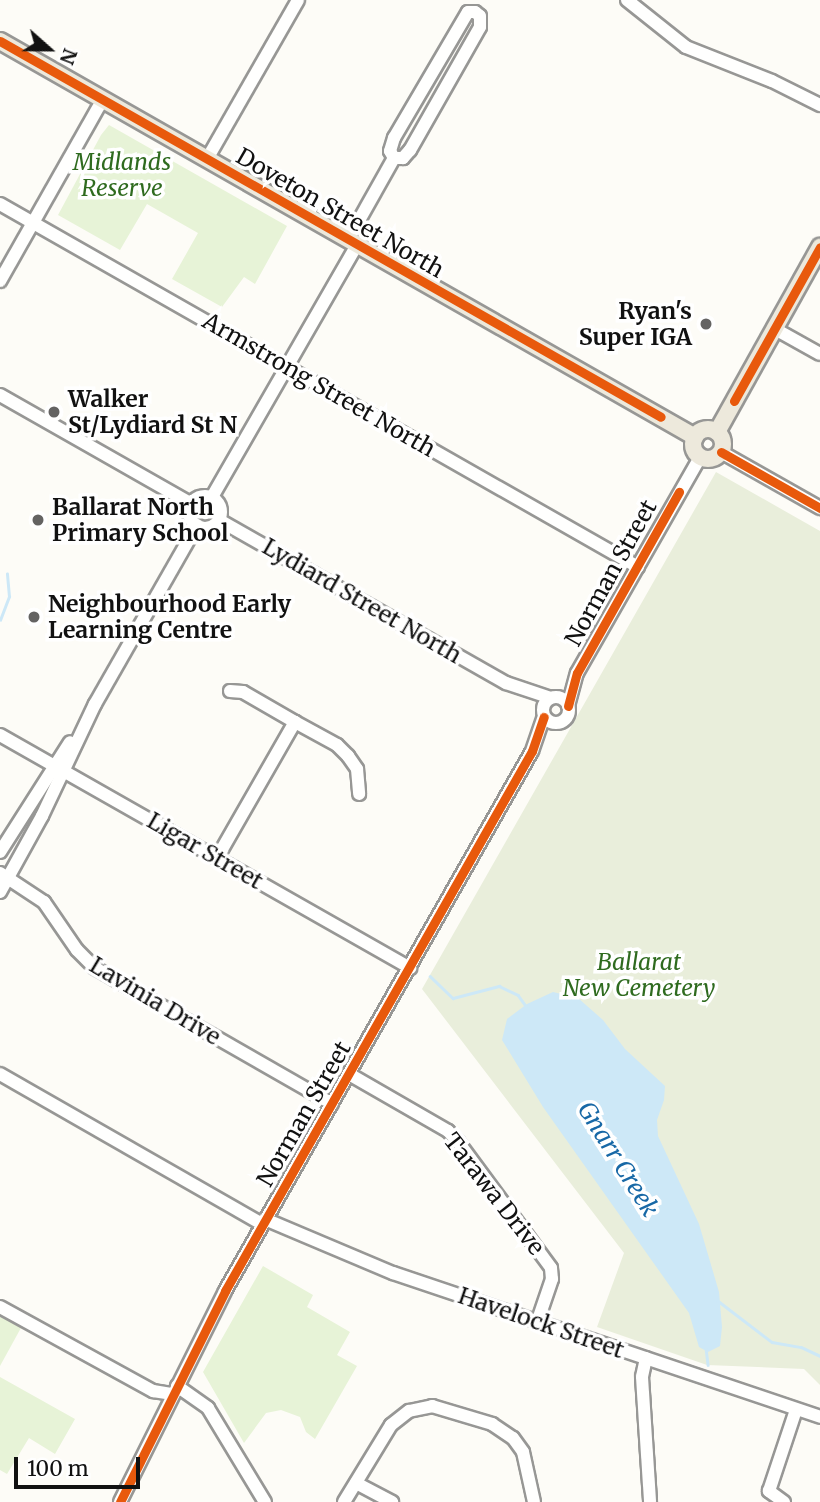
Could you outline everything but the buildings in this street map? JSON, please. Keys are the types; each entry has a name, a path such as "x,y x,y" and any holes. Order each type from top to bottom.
{"main road":[{"name":"Doveton Street North","path":"0,41 695,437"},
{"path":"717,432 820,247"},
{"path":"703,430 717,432 722,439 721,452 709,459 701,457 693,445 695,437 703,430"}],"street":[{"path":"207,159 298,0"},
{"path":"627,0 687,47 779,84 820,105"},
{"path":"475,12 481,18 480,27 410,150 403,158 394,158 390,151 394,138 462,16 475,12"},
{"path":"0,281 103,99"},
{"path":"212,498 287,367 394,158"},
{"name":"Armstrong Street North","path":"0,204 638,566"},
{"path":"775,328 820,355"},
{"path":"0,395 192,503"},
{"path":"721,452 820,508"},
{"name":"Norman Street","path":"568,706 578,673 701,457"},
{"path":"201,496 212,498 220,506 219,520 209,527 197,525 190,517 192,503 201,496"},
{"name":"Lydiard Street North","path":"219,520 506,683 544,715"},
{"path":"0,892 4,875 59,768 197,525"},
{"name":"Norman Street","path":"553,698 578,673"},
{"name":"Lydiard Street North","path":"506,683 553,698"},
{"path":"230,691 243,692 337,745 357,769 359,794"},
{"path":"553,698 563,700 568,706 567,716 556,723 544,715 544,704 553,698"},
{"name":"Norman Street","path":"120,1502 175,1390 264,1222 532,751 544,715"},
{"path":"217,858 295,722"},
{"name":"Norman Street","path":"532,751 556,723"},
{"name":"Ligar Street","path":"0,734 410,968"},
{"path":"0,852 59,768"},
{"name":"Lavinia Drive","path":"4,875 44,902 77,950 95,968 332,1104"},
{"name":"Havelock Street","path":"0,1074 264,1222 393,1273 820,1417"},
{"name":"Tarawa Drive","path":"349,1074 448,1131 459,1143 551,1268 552,1279 538,1320"},
{"path":"0,1307 150,1389 175,1390 208,1408 265,1502"},
{"path":"646,1358 642,1377 650,1502"},
{"path":"344,1502 396,1419 409,1411 432,1406 492,1424 513,1438 523,1452 534,1502"},
{"path":"784,1502 769,1491 796,1410"},
{"path":"356,1483 392,1502"}],"green space":[{"name":"Midlands Reserve","path":"109,125 287,226 255,284 244,277 222,307 172,279 198,233 147,204 120,250 58,215"},
{"name":"Ballarat New Cemetery","path":"716,472 820,531 820,1385 804,1369 707,1365 597,1327 624,1253 422,989"},
{"path":"263,1266 313,1295 307,1307 350,1332 337,1355 357,1366 315,1439 306,1432 300,1417 281,1410 266,1413 244,1443 203,1372"},
{"path":"0,1314 22,1326 0,1366"},
{"path":"0,1377 75,1419 55,1454 29,1438 7,1474 0,1470"}],"water":[{"path":"553,992 578,998 603,1020 625,1049 665,1086 664,1100 657,1120 658,1136 699,1224 719,1292 722,1327 720,1346 708,1352 699,1347 689,1313 543,1107 502,1040 507,1019 527,1004"}],"waterway":[{"path":"0,620 9,597 7,574"},
{"name":"Gnarr Creek","path":"430,976 453,998 499,986 518,995 526,1006"},
{"name":"Gnarr Creek","path":"717,1300 772,1342 801,1347 820,1356"},
{"path":"706,1348 708,1365"}],"cycle path":[{"path":"0,41 661,417"},
{"path":"734,401 820,247"},
{"path":"721,452 820,508"},
{"path":"568,706 577,673 679,492"},
{"path":"120,1502 225,1291 532,751 544,717"}],"place":[{"name":"Ryan's Super IGA","path":"706,324"},
{"name":"Walker St/Lydiard St N","path":"54,412"},
{"name":"Ballarat North Primary School","path":"38,520"},
{"name":"Neighbourhood Early Learning Centre","path":"34,617"}]}
